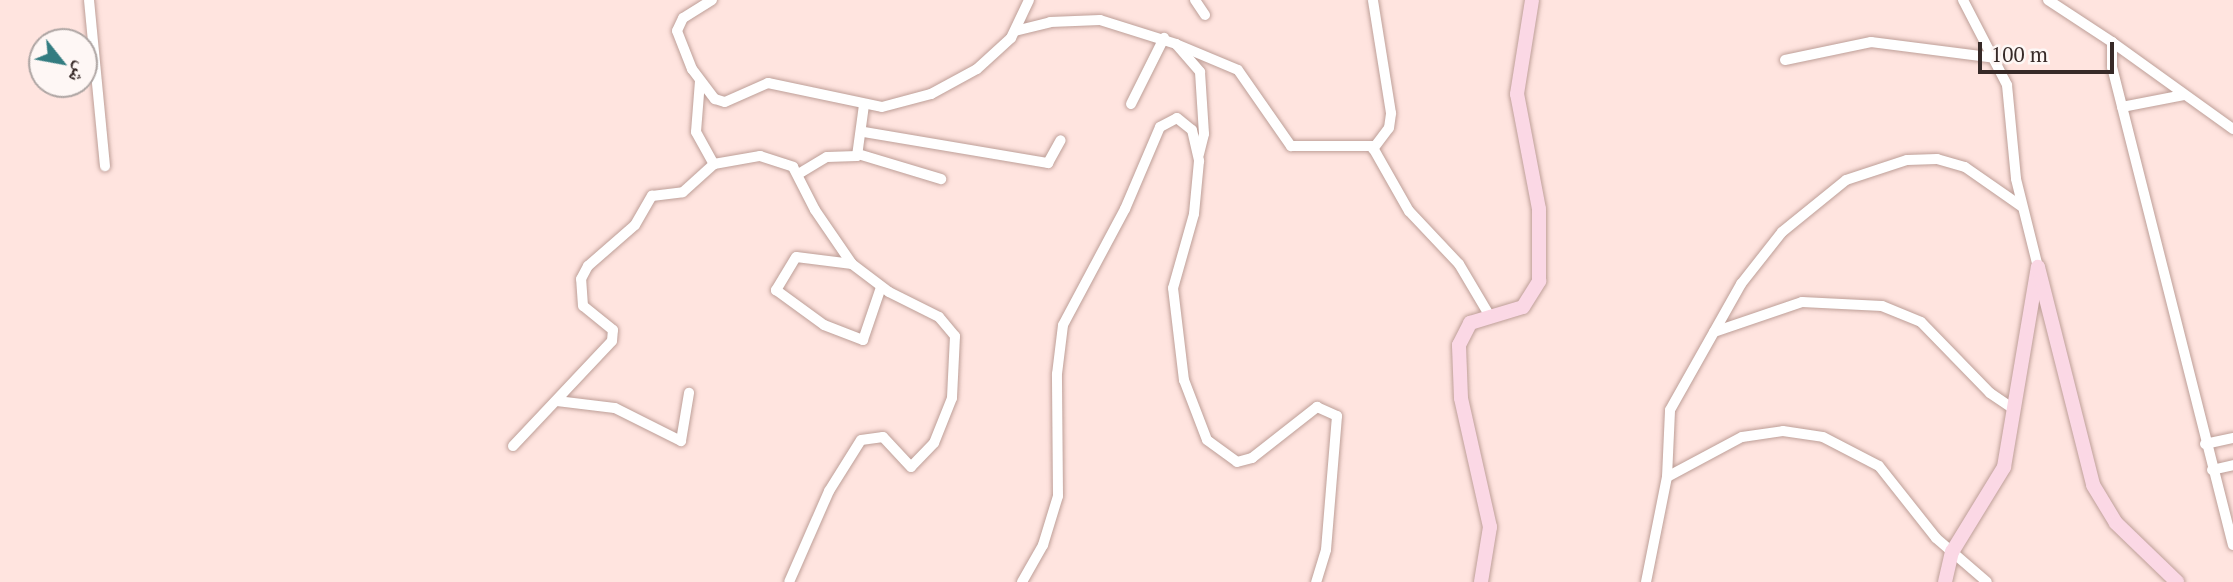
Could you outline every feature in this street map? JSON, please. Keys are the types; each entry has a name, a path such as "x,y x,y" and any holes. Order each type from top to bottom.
{"street":[{"path":"89,0 105,166"},
{"path":"712,0 678,26 700,81 720,102 768,83 864,105 893,105 948,86 996,53 1016,31 1029,0"},
{"path":"1195,0 1205,15"},
{"path":"1373,0 1391,113 1388,128 1373,149"},
{"path":"1481,582 1490,527 1461,398 1458,354 1466,329 1488,313 1522,306 1539,281 1539,209 1517,94 1532,0"},
{"path":"1964,0 1996,58 2009,95 2021,206 2093,485 2116,523 2176,582"},
{"path":"2048,0 2112,42 2233,129"},
{"path":"1016,31 1100,20 1164,38 1238,70 1290,146 1322,150 1366,144 1373,149 1407,208 1466,273 1488,313"},
{"path":"1131,104 1164,38"},
{"path":"1785,60 1871,42 1996,58"},
{"path":"2112,42 2122,107 2205,444 2233,545"},
{"path":"1176,44 1200,72 1204,134 1198,155 1194,214 1173,288 1184,380 1207,440 1237,462 1252,458 1318,407 1337,416 1326,550 1316,582"},
{"path":"700,81 696,132 714,164"},
{"path":"2122,107 2184,95"},
{"path":"800,173 827,157 852,160 858,154 864,132 864,105"},
{"path":"1022,582 1043,545 1058,496 1057,355 1072,300 1125,209 1160,127 1171,118 1186,122 1198,155"},
{"path":"864,132 1048,163 1061,140"},
{"path":"858,154 941,179"},
{"path":"513,446 557,401 615,334 583,306 581,279 588,266 635,225 652,196 683,191 714,164 767,156 800,173 815,210 852,264 881,287 952,330 956,357 950,405 938,436 915,466 908,466 879,436 866,436 856,446 789,582"},
{"path":"1646,582 1667,477 1670,410 1764,251 1826,193 1867,170 1907,160 1948,161 1973,171 2021,206"},
{"path":"852,264 796,257 776,290 824,325 863,340 881,287"},
{"path":"1945,582 1952,552 2004,467 2038,267"},
{"path":"1714,332 1802,303 1882,306 1921,322 1990,393 2015,410"},
{"path":"557,401 615,408 681,441 689,393"},
{"path":"1667,477 1742,437 1783,431 1814,435 1879,466 1952,552 1987,582"},
{"path":"2205,444 2233,438"},
{"path":"2212,470 2233,466"}]}
